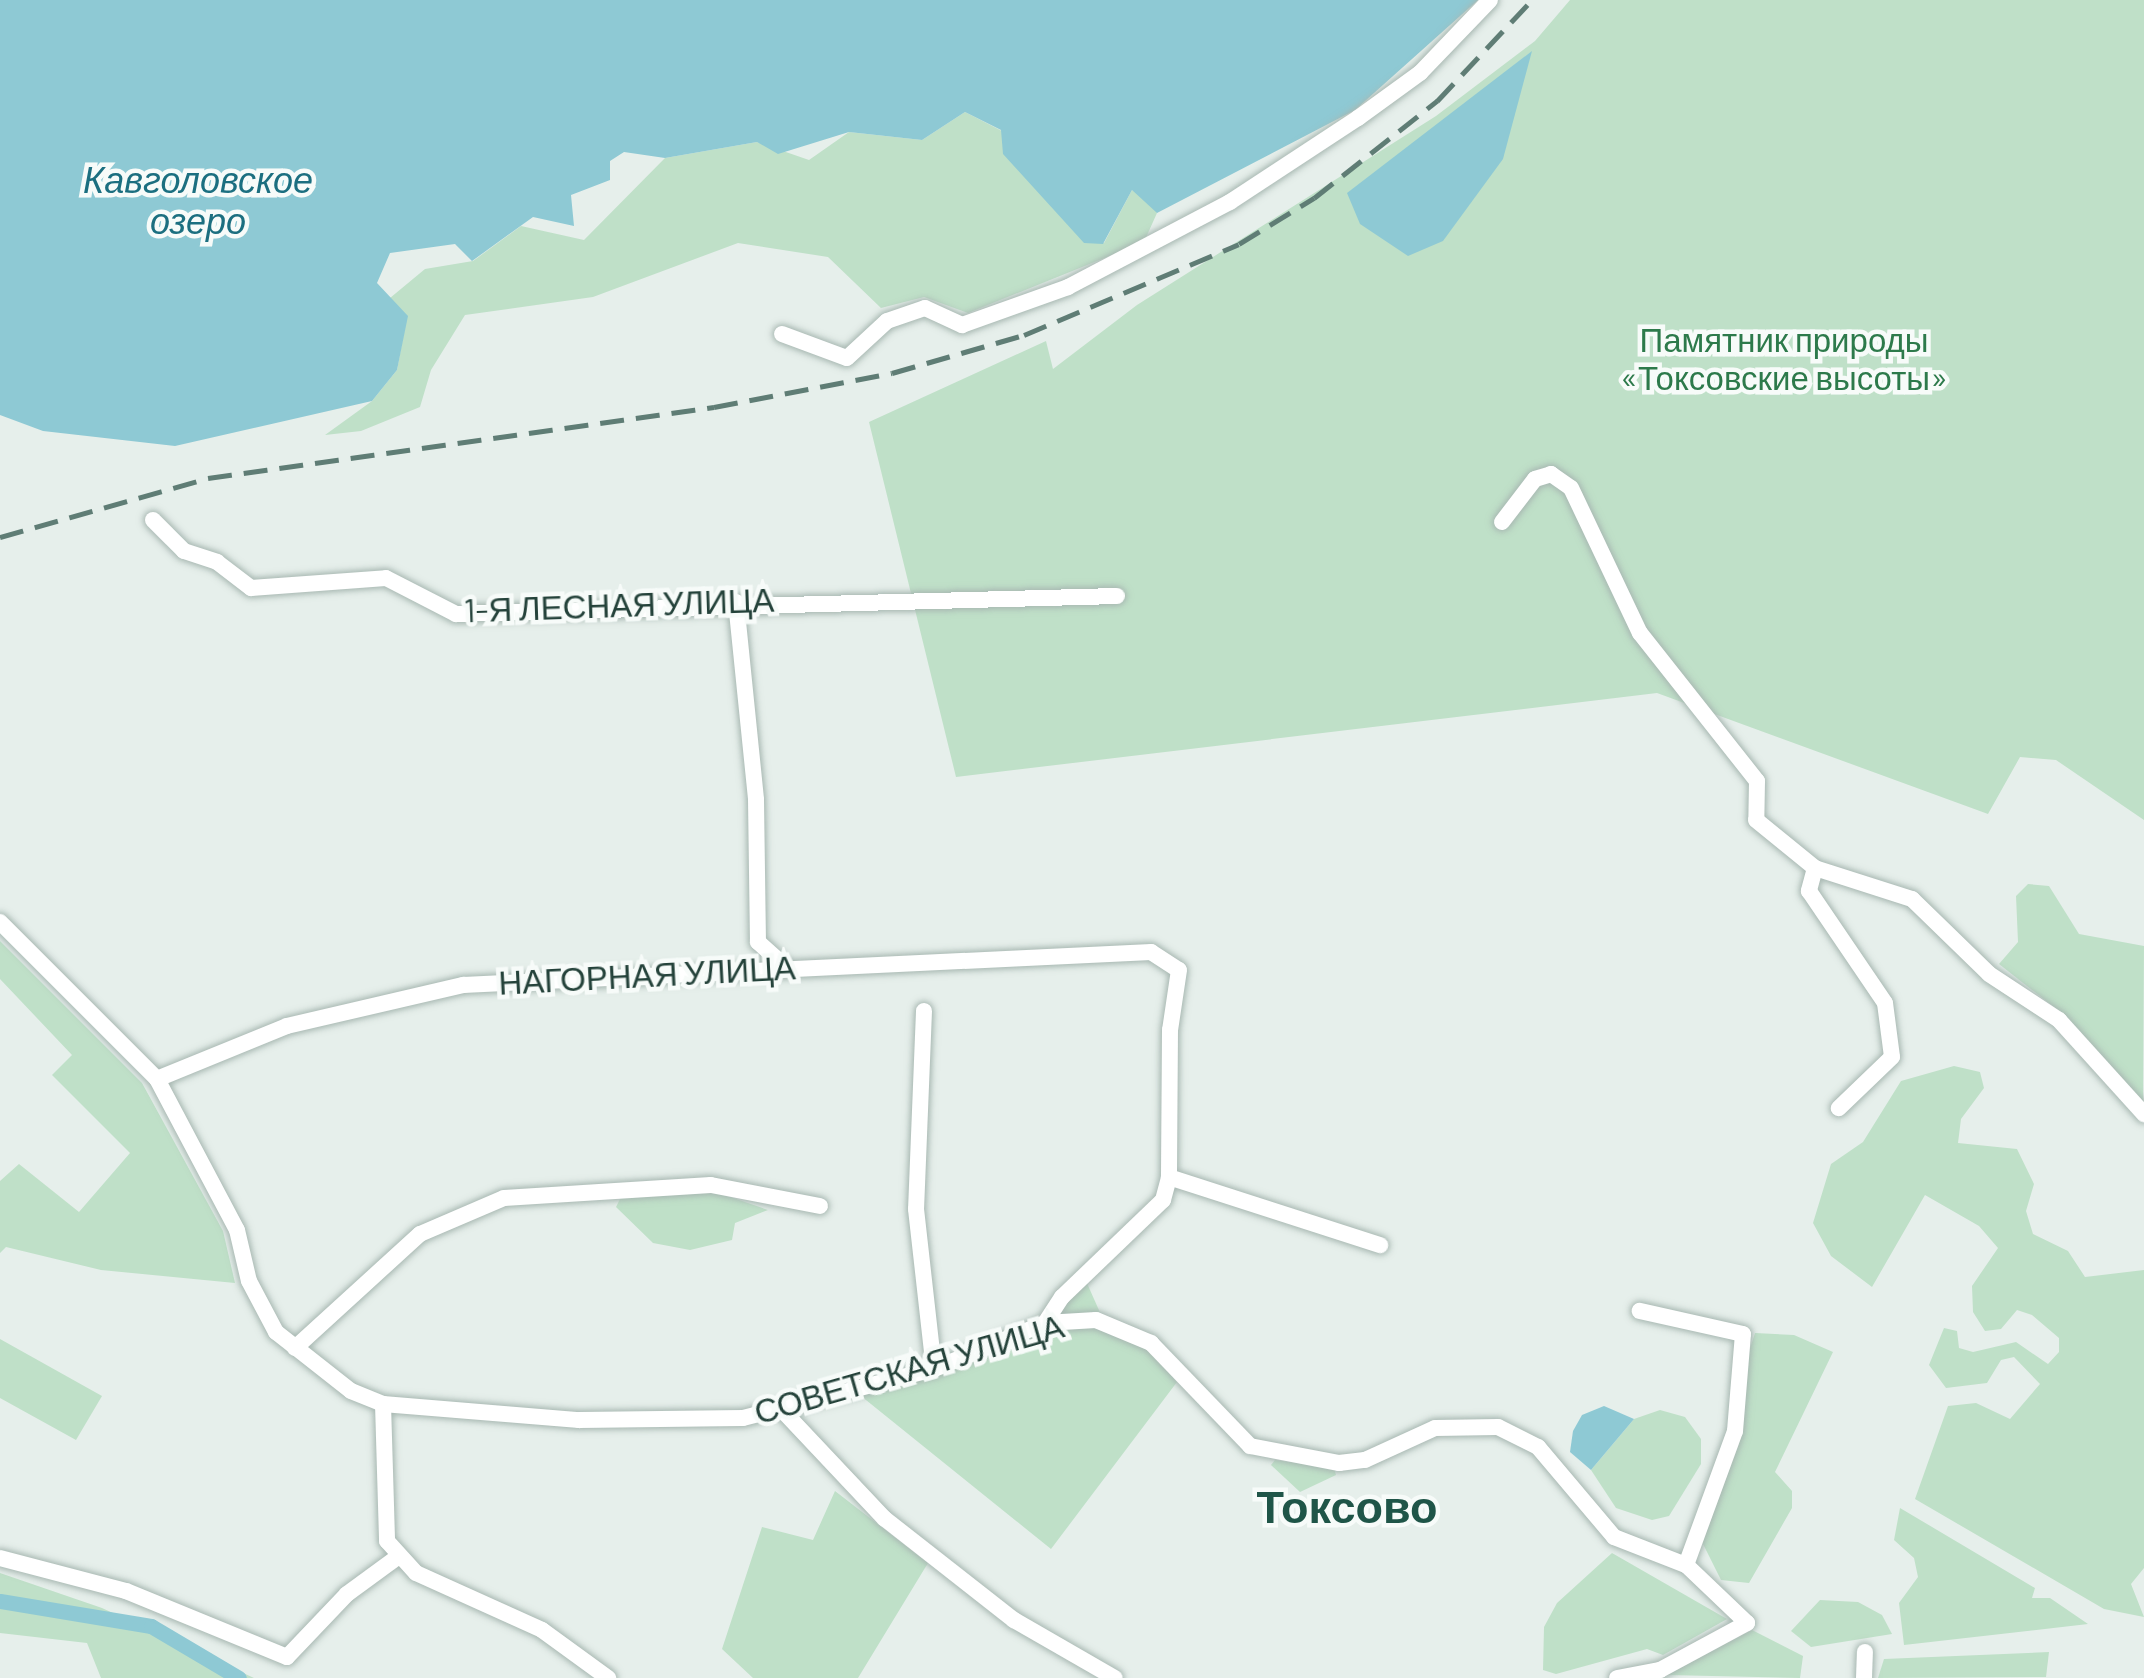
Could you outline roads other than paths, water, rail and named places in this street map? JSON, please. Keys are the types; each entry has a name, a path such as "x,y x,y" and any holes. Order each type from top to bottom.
{"street":[{"path":"782,334 847,358 887,321 925,308 962,325 1163,240 1420,74 1490,0"},
{"path":"1502,522 1535,479 1551,474 1571,488 1640,633 1757,781 1756,820 1816,868 1912,898 1989,974 2060,1020 2144,1114"},
{"name":"1-Я ЛЕСНАЯ УЛИЦА","path":"153,520 184,550 218,562 250,588 386,578 456,614 736,602 1117,596"},
{"path":"736,602 756,800 758,942 787,968"},
{"path":"1816,868 1809,890 1886,1003 1892,1057 1839,1108"},
{"path":"0,922 157,1079 237,1230 249,1282 276,1333 351,1391 383,1404 382,1510 387,1541 399,1556 451,1591 542,1630 608,1678"},
{"name":"НАГОРНАЯ УЛИЦА","path":"157,1079 286,1026 463,985 1151,952 1179,970 1170,1030 1169,1177"},
{"path":"924,1011 916,1209 934,1369"},
{"path":"1045,1323 1062,1297 1163,1200 1169,1177 1380,1245"},
{"path":"295,1348 420,1234 504,1198 710,1186 820,1206"},
{"path":"1617,1678 1660,1670 1747,1623 1686,1565 1735,1432 1743,1334 1640,1311"},
{"name":"СОВЕТСКАЯ УЛИЦА","path":"383,1404 579,1420 784,1412 934,1369 1045,1323 1096,1320 1150,1343 1250,1446 1289,1458 1365,1460 1435,1428 1498,1426 1538,1447 1614,1537 1686,1565"},
{"path":"784,1412 885,1519 1014,1620 1115,1678"},
{"path":"0,1558 126,1592 287,1657 346,1594 399,1556"},
{"path":"1864,1678 1865,1652"}],"water":[{"name":"Кавголовское озеро","path":"0,0 1478,0 1355,110 1157,213 1132,190 1103,244 1084,243 1003,154 1001,130 965,112 922,140 849,132 778,154 757,142 665,158 624,152 610,161 610,180 571,195 574,226 533,217 472,261 455,244 390,253 377,283 408,316 397,370 372,401 175,446 43,431 0,415"},
{"path":"1532,51 1503,159 1443,241 1408,256 1360,224 1347,193"},
{"path":"1604,1406 1634,1419 1591,1470 1570,1452 1573,1431 1582,1415"}],"waterway":[{"path":"0,1601 151,1626 239,1678"}],"railway":[{"path":"0,537 208,478 714,407 892,373 1024,335 1239,244 1314,198 1437,101 1532,0"}],"district":[{"name":"Токсово","path":"1347,1506"}],"park label":[{"name":"Памятник природы «Токсовские высоты»","path":"1784,359"}]}
